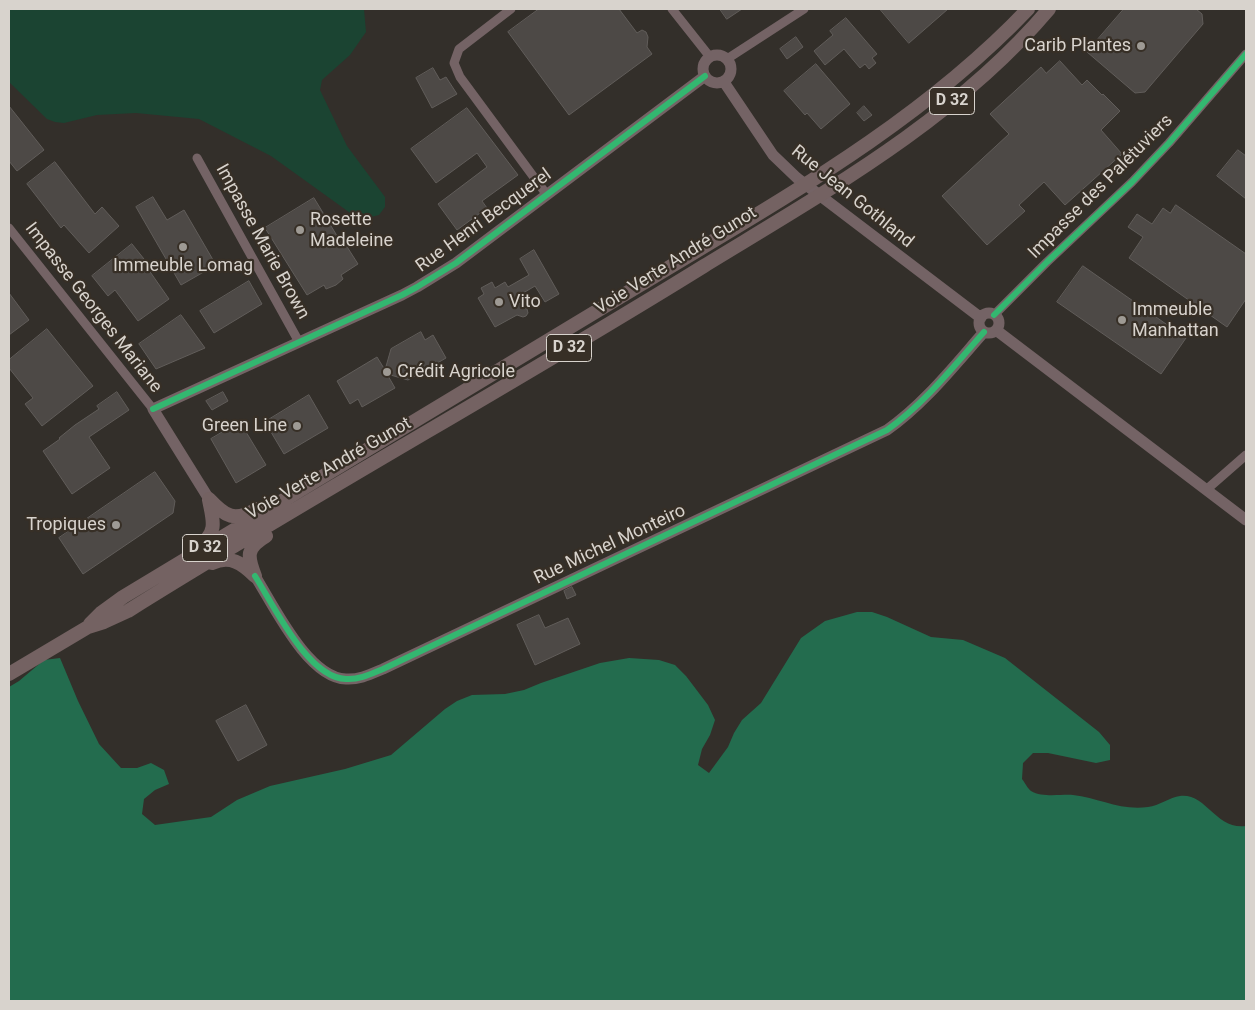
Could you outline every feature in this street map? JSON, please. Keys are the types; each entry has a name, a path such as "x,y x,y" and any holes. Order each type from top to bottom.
{"main road":[{"name":"Voie Verte André Gunot","path":"9,674 88,627 104,622 128,610 186,575 328,483 793,192 891,127 955,78 1028,9"},
{"name":"Voie Verte André Gunot","path":"88,627 101,613 123,597 172,568 328,483 615,321 806,204 904,138 953,101 1002,59 1049,9"},
{"path":"209,499 225,514 240,517 247,515 306,481 328,483 323,500 254,544 249,558 255,576"},
{"path":"172,568 183,557 207,540 212,532 213,518 209,499"},
{"path":"186,575 216,561 226,559 239,563 255,576"}],"street":[{"path":"511,9 459,49 454,63 460,77 548,195"},
{"path":"672,9 710,57"},
{"path":"727,59 804,9"},
{"name":"Impasse des Palétuviers","path":"994,315 1170,143 1246,54"},
{"path":"719,55 727,59 731,67 728,79 724,82 716,83 705,76 704,64 710,57 719,55"},
{"name":"Rue Henri Becquerel","path":"152,409 402,295 432,279 548,195 705,76"},
{"name":"Rue Jean Gothland","path":"724,82 773,155 797,178 981,318"},
{"name":"Impasse Marie Brown","path":"197,158 299,342"},
{"name":"Impasse Georges Mariane","path":"9,228 152,409"},
{"path":"988,314 994,315 999,322 996,330 990,333 984,332 979,324 981,318 988,314"},
{"path":"996,330 1246,520"},
{"name":"Rue Michel Monteiro","path":"255,576 297,644 314,664 326,673 339,678 354,679 365,676 887,430 916,408 931,393 984,332"},
{"path":"152,409 209,499"},
{"path":"1206,490 1246,455"}],"green space":[{"path":"9,9 364,9 366,32 350,55 322,80 320,90 347,146 385,197 385,207 379,215 367,218 353,215 271,156 199,119 136,113 97,115 64,123 47,119 9,82"},
{"path":"857,612 872,612 887,617 931,637 963,640 1005,658 1099,732 1110,745 1110,760 1096,763 1048,753 1033,753 1023,763 1022,779 1031,791 1046,795 1073,795 1119,806 1138,808 1152,806 1180,796 1189,797 1205,805 1226,823 1235,826 1246,826 1246,1001 9,1001 9,687 44,660 60,658 99,744 121,768 137,768 151,763 164,770 169,784 155,790 144,799 142,814 155,825 211,817 237,800 270,786 345,769 391,755 445,709 457,701 472,695 505,694 524,690 600,663 629,658 659,660 675,665 708,705 715,720 710,735 702,749 698,765 709,773 728,747 742,720 761,703 801,638 825,621"}],"building":[{"path":"539,9 619,9 637,33 642,30 646,32 648,37 647,47 652,54 569,115 508,32"},
{"path":"720,9 742,9 727,19"},
{"path":"880,9 948,9 909,43"},
{"name":"Carib Plantes","path":"1124,9 1196,9 1202,14 1203,24 1145,92 1135,93 1087,52"},
{"path":"846,18 877,54 872,58 876,63 869,69 865,64 860,68 844,49 825,65 814,51 833,35 830,31"},
{"path":"796,37 803,47 787,59 780,49"},
{"path":"1060,61 1082,85 1087,80 1120,111 1101,130 1122,154 1065,205 1044,182 1019,205 1025,211 987,245 942,196 1009,134 990,114 1041,67 1046,73"},
{"path":"816,64 850,104 821,129 807,113 805,115 784,91"},
{"path":"433,68 440,80 446,77 457,94 432,108 416,78"},
{"path":"9,106 44,150 17,171 9,161"},
{"path":"864,106 872,115 864,121 857,113"},
{"path":"467,108 518,175 482,201 487,208 457,230 438,204 487,167 477,153 436,183 411,149"},
{"path":"1238,150 1246,156 1246,199 1217,176"},
{"path":"55,162 95,214 102,207 119,226 89,253 64,225 61,228 27,184"},
{"name":"Immeuble Lomag","path":"153,197 167,220 184,210 216,265 181,285 136,207"},
{"path":"314,198 342,244 344,242 358,264 341,275 343,279 336,285 326,289 324,285 307,295 265,228"},
{"path":"1176,205 1246,254 1246,299 1227,327 1129,258 1143,237 1128,227 1137,214 1152,224 1163,208 1170,213"},
{"path":"132,244 148,264 146,266 169,299 138,321 115,290 108,296 92,276"},
{"path":"534,250 559,294 545,302 535,286 513,299 527,309 528,313 526,316 517,315 495,327 478,298 484,294 481,288 492,282 495,288 505,282 508,287 529,275 520,259"},
{"name":"Immeuble Manhattan","path":"1083,266 1186,338 1161,374 1057,302"},
{"path":"249,281 262,304 214,333 200,311"},
{"path":"9,293 29,320 9,335"},
{"path":"181,315 205,348 156,369 139,344"},
{"path":"47,329 93,386 42,426 25,404 33,398 9,368 9,360"},
{"name":"Crédit Agricole","path":"421,332 425,340 433,335 446,358 408,380 387,374 395,388 362,407 358,399 350,404 337,381 377,357 385,370 391,349"},
{"name":"Tropiques","path":"117,392 129,410 89,437 110,468 72,494 43,451 75,425 99,409 97,406"},
{"path":"223,392 228,401 212,410 206,401"},
{"path":"309,395 328,428 284,454 265,422"},
{"path":"240,422 266,465 236,483 211,439"},
{"name":"Tropiques","path":"155,472 175,501 173,513 83,574 59,538"},
{"path":"572,587 576,595 567,599 564,591"},
{"path":"539,615 545,628 568,618 580,644 535,665 517,625"},
{"path":"246,705 267,745 238,761 216,721"}],"cycle path":[{"path":"994,315 1132,182 1169,143 1246,54"},
{"path":"153,409 417,287 456,263 705,76"},
{"path":"255,576 293,638 318,667 332,676 346,679 356,679 365,676 887,430 926,396 984,332"}],"place":[{"name":"Carib Plantes","path":"1141,46"},
{"name":"Rosette Madeleine","path":"300,230"},
{"name":"Immeuble Lomag","path":"183,247"},
{"name":"Vito","path":"499,302"},
{"name":"Immeuble Manhattan","path":"1122,320"},
{"name":"Crédit Agricole","path":"387,372"},
{"name":"Green Line","path":"297,426"},
{"name":"Tropiques","path":"116,525"}]}
